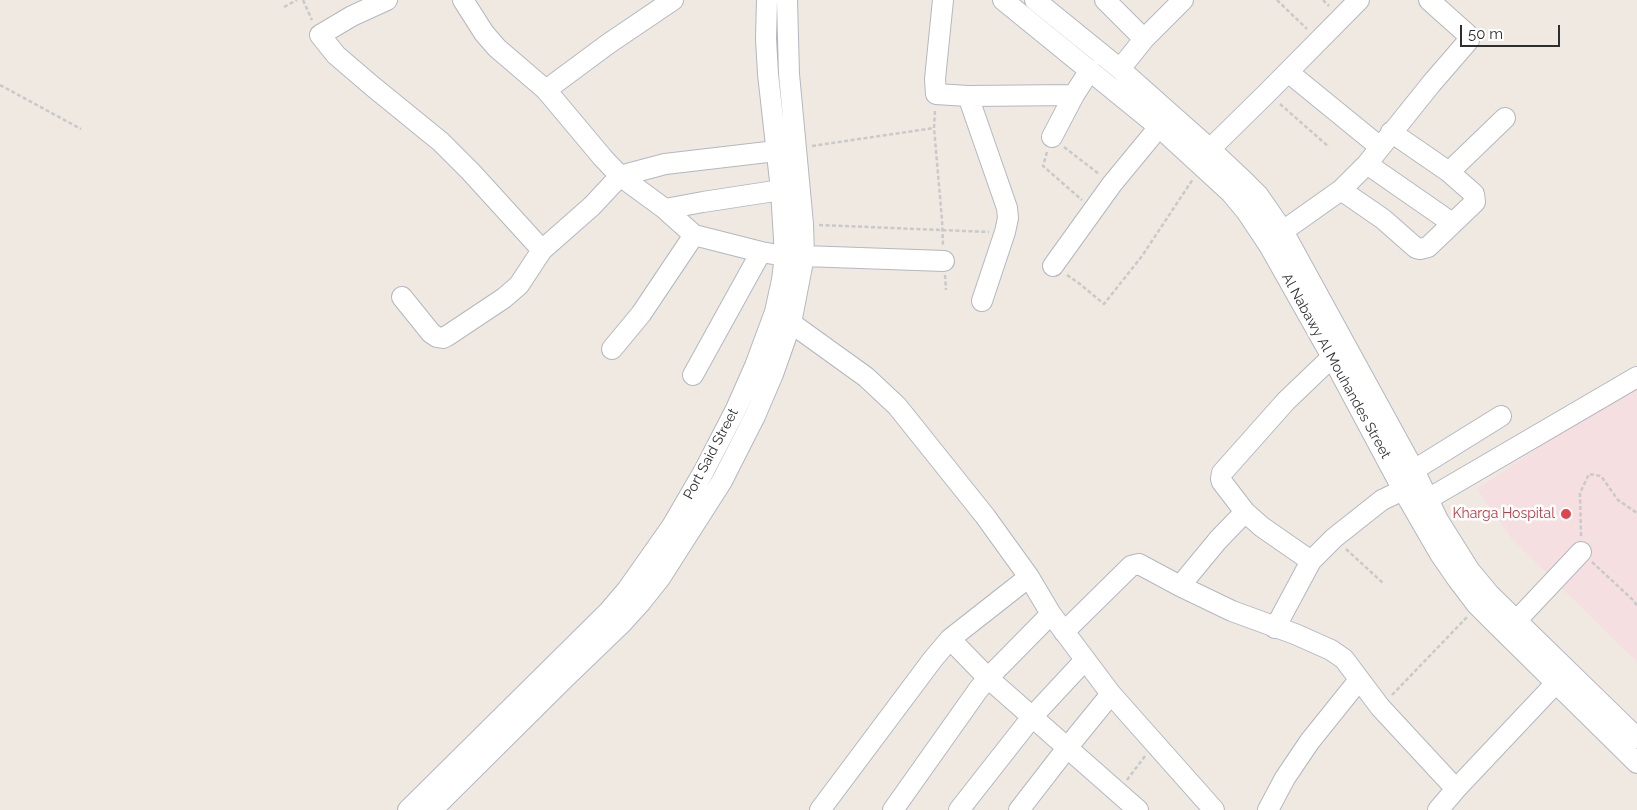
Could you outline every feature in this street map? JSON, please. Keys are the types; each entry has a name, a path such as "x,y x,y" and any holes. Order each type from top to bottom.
{"street":[{"path":"387,0 352,16 320,35 336,55 441,142 542,250"},
{"path":"463,0 484,34 497,48 546,90 620,176 665,209 694,235 761,252 794,256 944,261"},
{"path":"546,90 608,44 673,0"},
{"name":"Port Said Street","path":"432,810 622,623 656,584 722,481 755,416 782,280 794,256 803,224 789,74 786,0"},
{"name":"Port Said Street","path":"408,810 609,611 627,590 672,526 704,471 736,409 764,370 791,323 794,256 781,190 776,152 767,48 786,0"},
{"path":"943,0 935,78 936,94 968,96 1074,95"},
{"name":"Al Nabawy Al Mouhandes Street","path":"1003,0 1160,127 1244,181 1258,195 1283,230 1428,499 1470,571 1490,595 1637,738"},
{"name":"Al Nabawy Al Mouhandes Street","path":"1035,0 1120,69 1206,157 1231,193 1259,228 1332,356 1403,490 1440,554 1458,580 1477,605 1637,763"},
{"path":"1106,0 1144,39"},
{"path":"1120,69 1144,39 1183,0"},
{"path":"1206,157 1359,0"},
{"path":"1283,230 1341,190 1367,164 1469,40 1467,34 1428,0"},
{"path":"1052,137 1074,95 1090,70"},
{"path":"1288,72 1386,140 1449,172 1474,194 1476,200 1428,247 1420,249 1416,248 1383,219 1341,190"},
{"path":"968,96 1007,208 1008,218 982,301"},
{"path":"1449,172 1505,118"},
{"path":"1053,266 1112,184 1160,127"},
{"path":"402,297 431,333 443,338 519,286 542,250 592,206 620,176 665,164 776,152"},
{"path":"1367,164 1452,223"},
{"path":"665,209 781,190"},
{"path":"612,349 642,314 694,235"},
{"path":"693,374 761,252"},
{"path":"791,323 866,377 897,406 985,516 1028,577 1051,614 1111,694 1214,810"},
{"path":"1311,561 1262,527 1245,512 1221,479 1222,473 1268,420 1332,356"},
{"path":"1428,499 1637,377"},
{"path":"1414,470 1501,416"},
{"path":"1275,628 1311,561 1334,538 1382,500 1403,490"},
{"path":"1180,586 1218,540 1245,512"},
{"path":"1516,620 1581,552"},
{"path":"1064,632 1133,564 1149,568 1180,586 1232,611 1295,634 1331,650 1344,659 1380,707 1456,790"},
{"path":"820,810 950,639 1028,577"},
{"path":"893,810 988,678 1051,614"},
{"path":"950,639 988,678 1138,810"},
{"path":"959,810 1032,717 1085,660"},
{"path":"1268,810 1285,778 1310,741 1359,680"},
{"path":"1438,810 1556,683"},
{"path":"1019,810 1066,748 1111,694"}],"path":[{"path":"284,6 297,0"},
{"path":"303,0 320,35"},
{"path":"1277,0 1319,41"},
{"path":"0,85 81,129"},
{"path":"1268,93 1329,147"},
{"path":"797,148 934,128 942,230"},
{"path":"1094,210 1043,166 1052,137 1112,184"},
{"path":"1053,266 1080,284 1104,304 1142,256 1206,157"},
{"path":"803,224 1005,232"},
{"path":"1637,513 1618,500 1601,476 1589,474 1580,493 1581,552 1634,601 1637,606"},
{"path":"1334,538 1384,584"},
{"path":"1380,707 1477,605"},
{"path":"1117,793 1155,742"}],"shaded area":[{"name":"Kharga Hospital","path":"1637,381 1637,662 1512,539 1477,489"}],"place":[{"name":"Kharga Hospital","path":"1566,514"}]}
